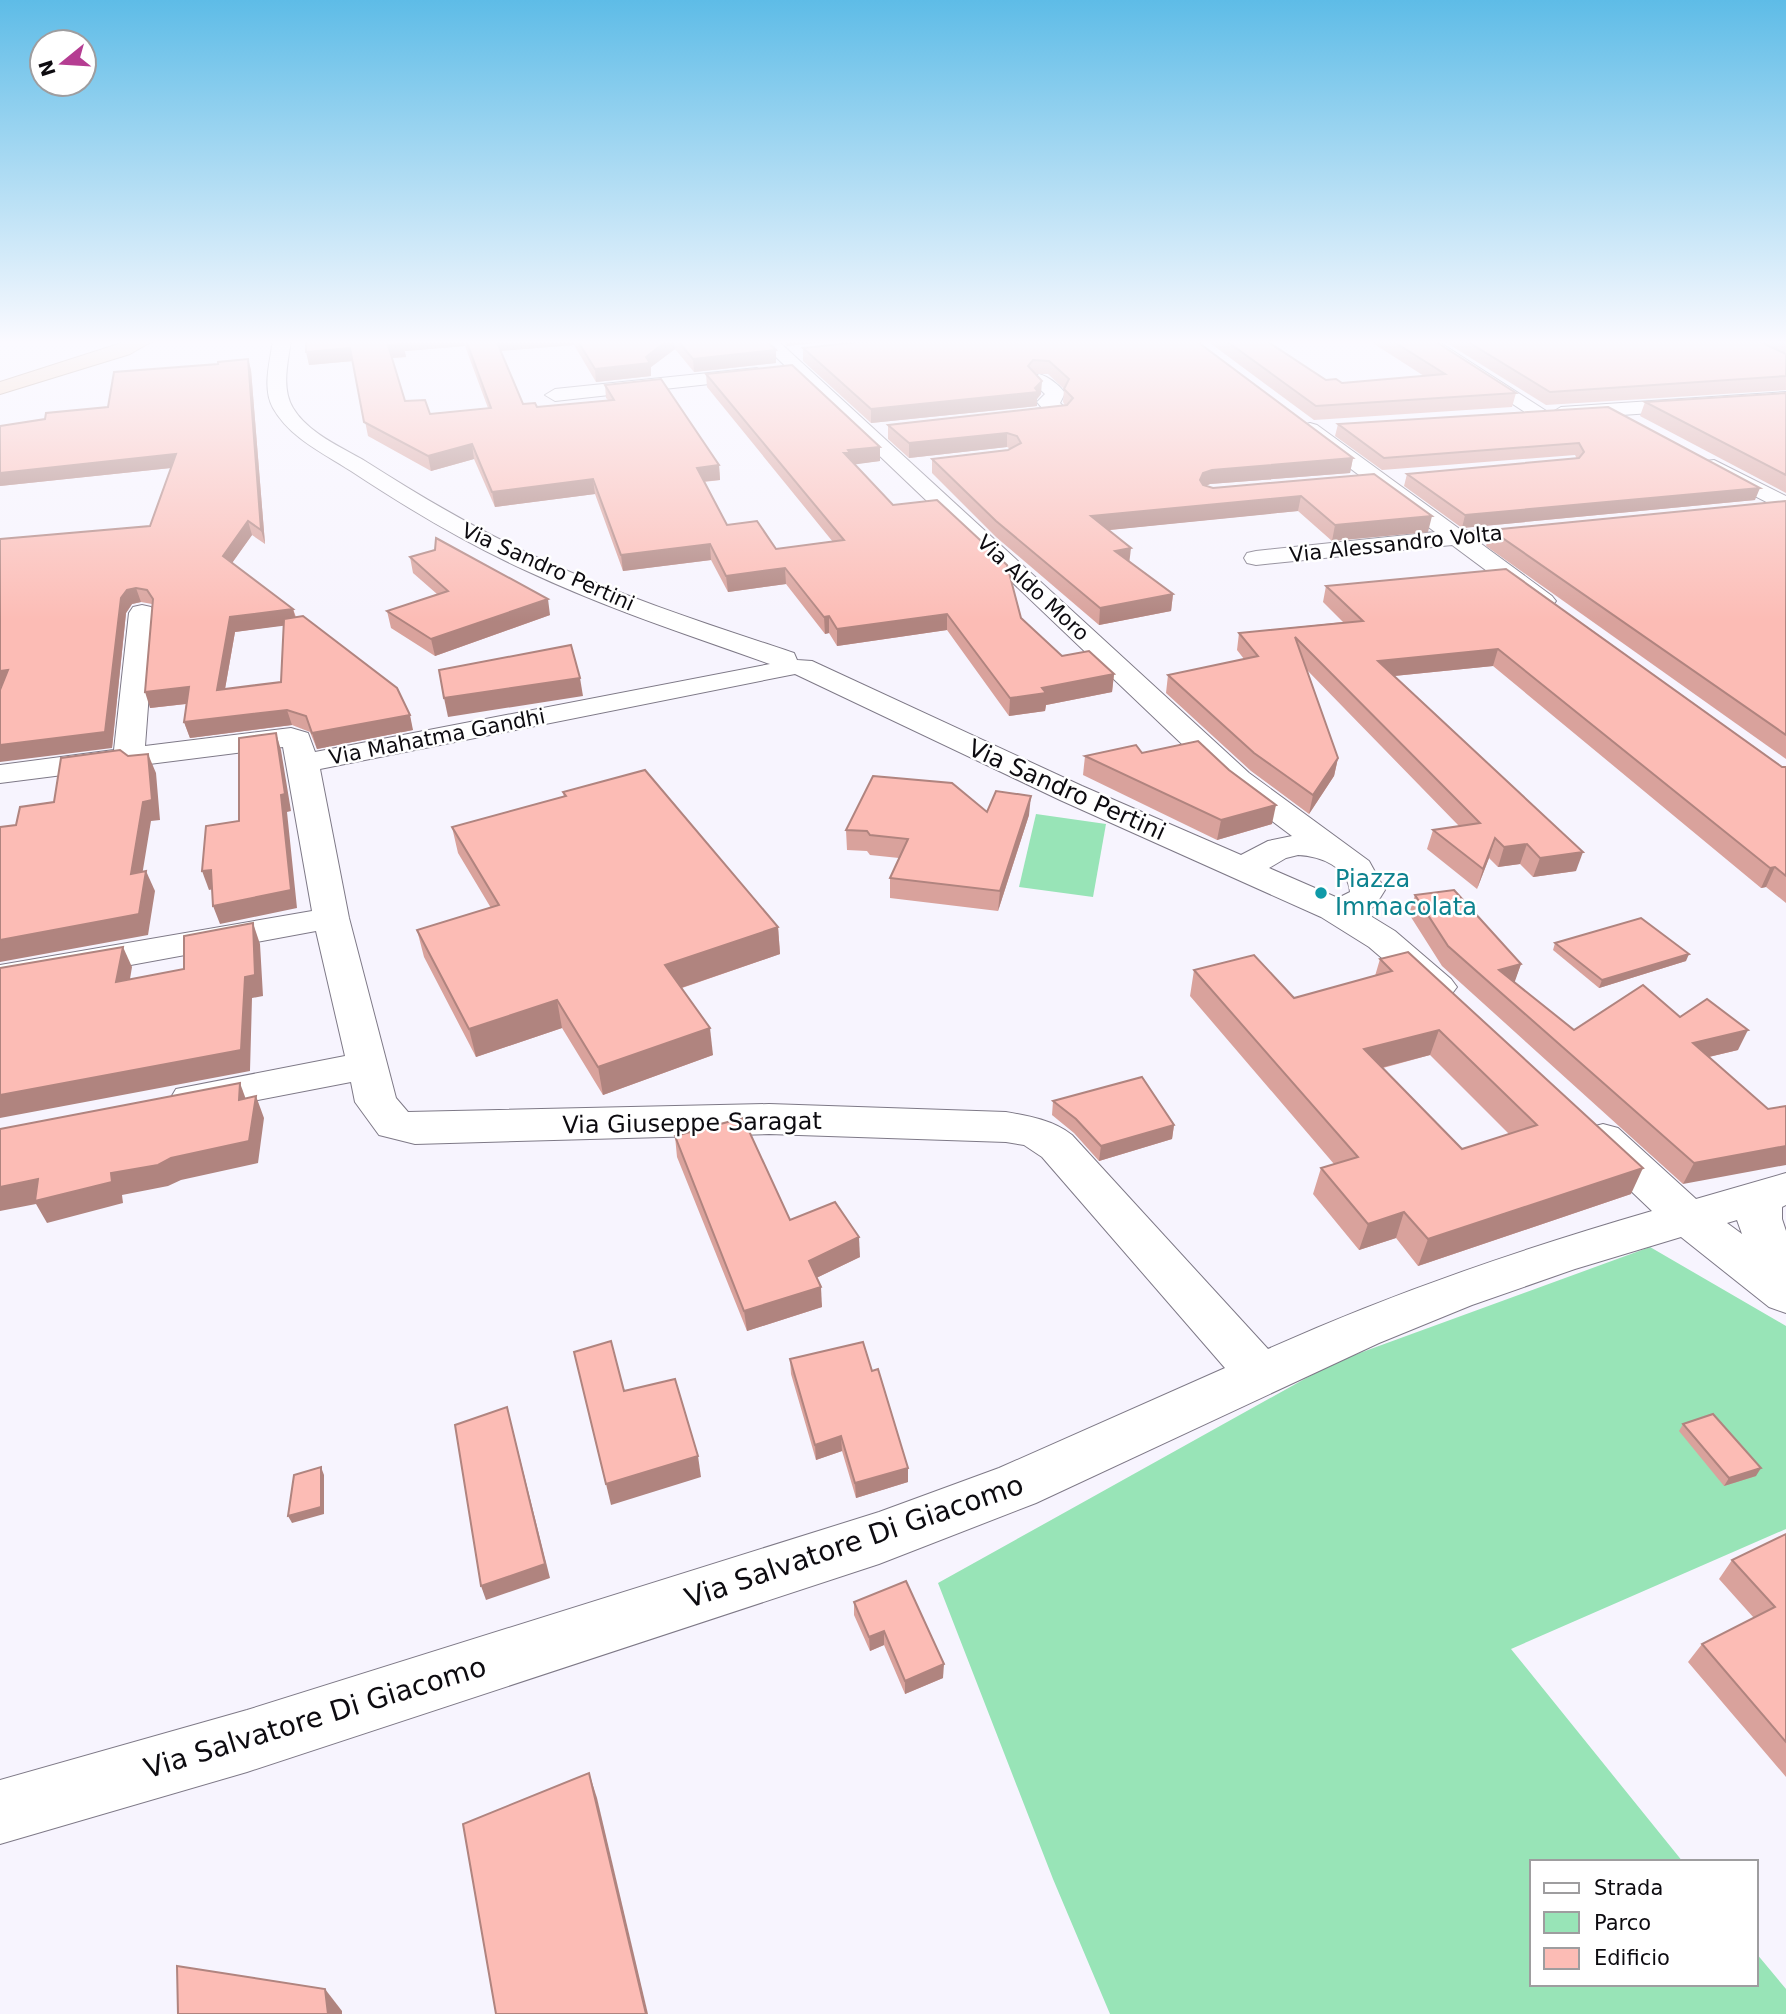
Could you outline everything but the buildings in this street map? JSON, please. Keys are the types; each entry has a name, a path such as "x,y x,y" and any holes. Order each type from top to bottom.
{"street":[{"name":"Via Sandro Pertini","path":"308,434 384,484 457,527 536,566 783,666 1071,793 1255,868 1350,902"},
{"name":"Via Aldo Moro","path":"867,434 1238,780 1314,842"},
{"path":"1317,434 1565,617"},
{"path":"1692,454 1786,506"},
{"path":"902,468 929,465"},
{"path":"1349,482 1404,477"},
{"path":"1749,511 1786,506"},
{"name":"Via Alessandro Volta","path":"1256,558 1496,534"},
{"path":"130,757 142,613"},
{"name":"Via Mahatma Gandhi","path":"0,774 293,737 297,739 300,759 303,762 783,666"},
{"name":"Via Giuseppe Saragat","path":"303,762 331,918 376,1102 394,1124 415,1129 769,1119 1006,1127 1031,1131 1046,1137 1057,1146 1260,1374"},
{"path":"1255,868 1270,852 1314,842 1357,868 1367,886 1350,902 1360,923 1462,1007"},
{"path":"0,977 331,918"},
{"path":"149,1107 367,1065"},
{"path":"1579,1116 1688,1218 1786,1294"},
{"path":"1773,1192 1759,1219 1786,1294"},
{"name":"Via Salvatore Di Giacomo","path":"0,1812 247,1741 879,1538 1017,1486 1260,1374 1455,1292 1565,1254 1773,1192"}],"green space":[{"path":"1036,814 1106,824 1093,897 1019,887"},
{"path":"1650,1247 1786,1326 1786,1529 1511,1649 1681,1860 1530,1860 1530,1986 1758,1986 1758,1955 1786,1989 1786,2014 1110,2014 1053,1879 938,1583 1335,1362"}],"place":[{"name":"Piazza Immacolata","path":"1321,893"}]}
